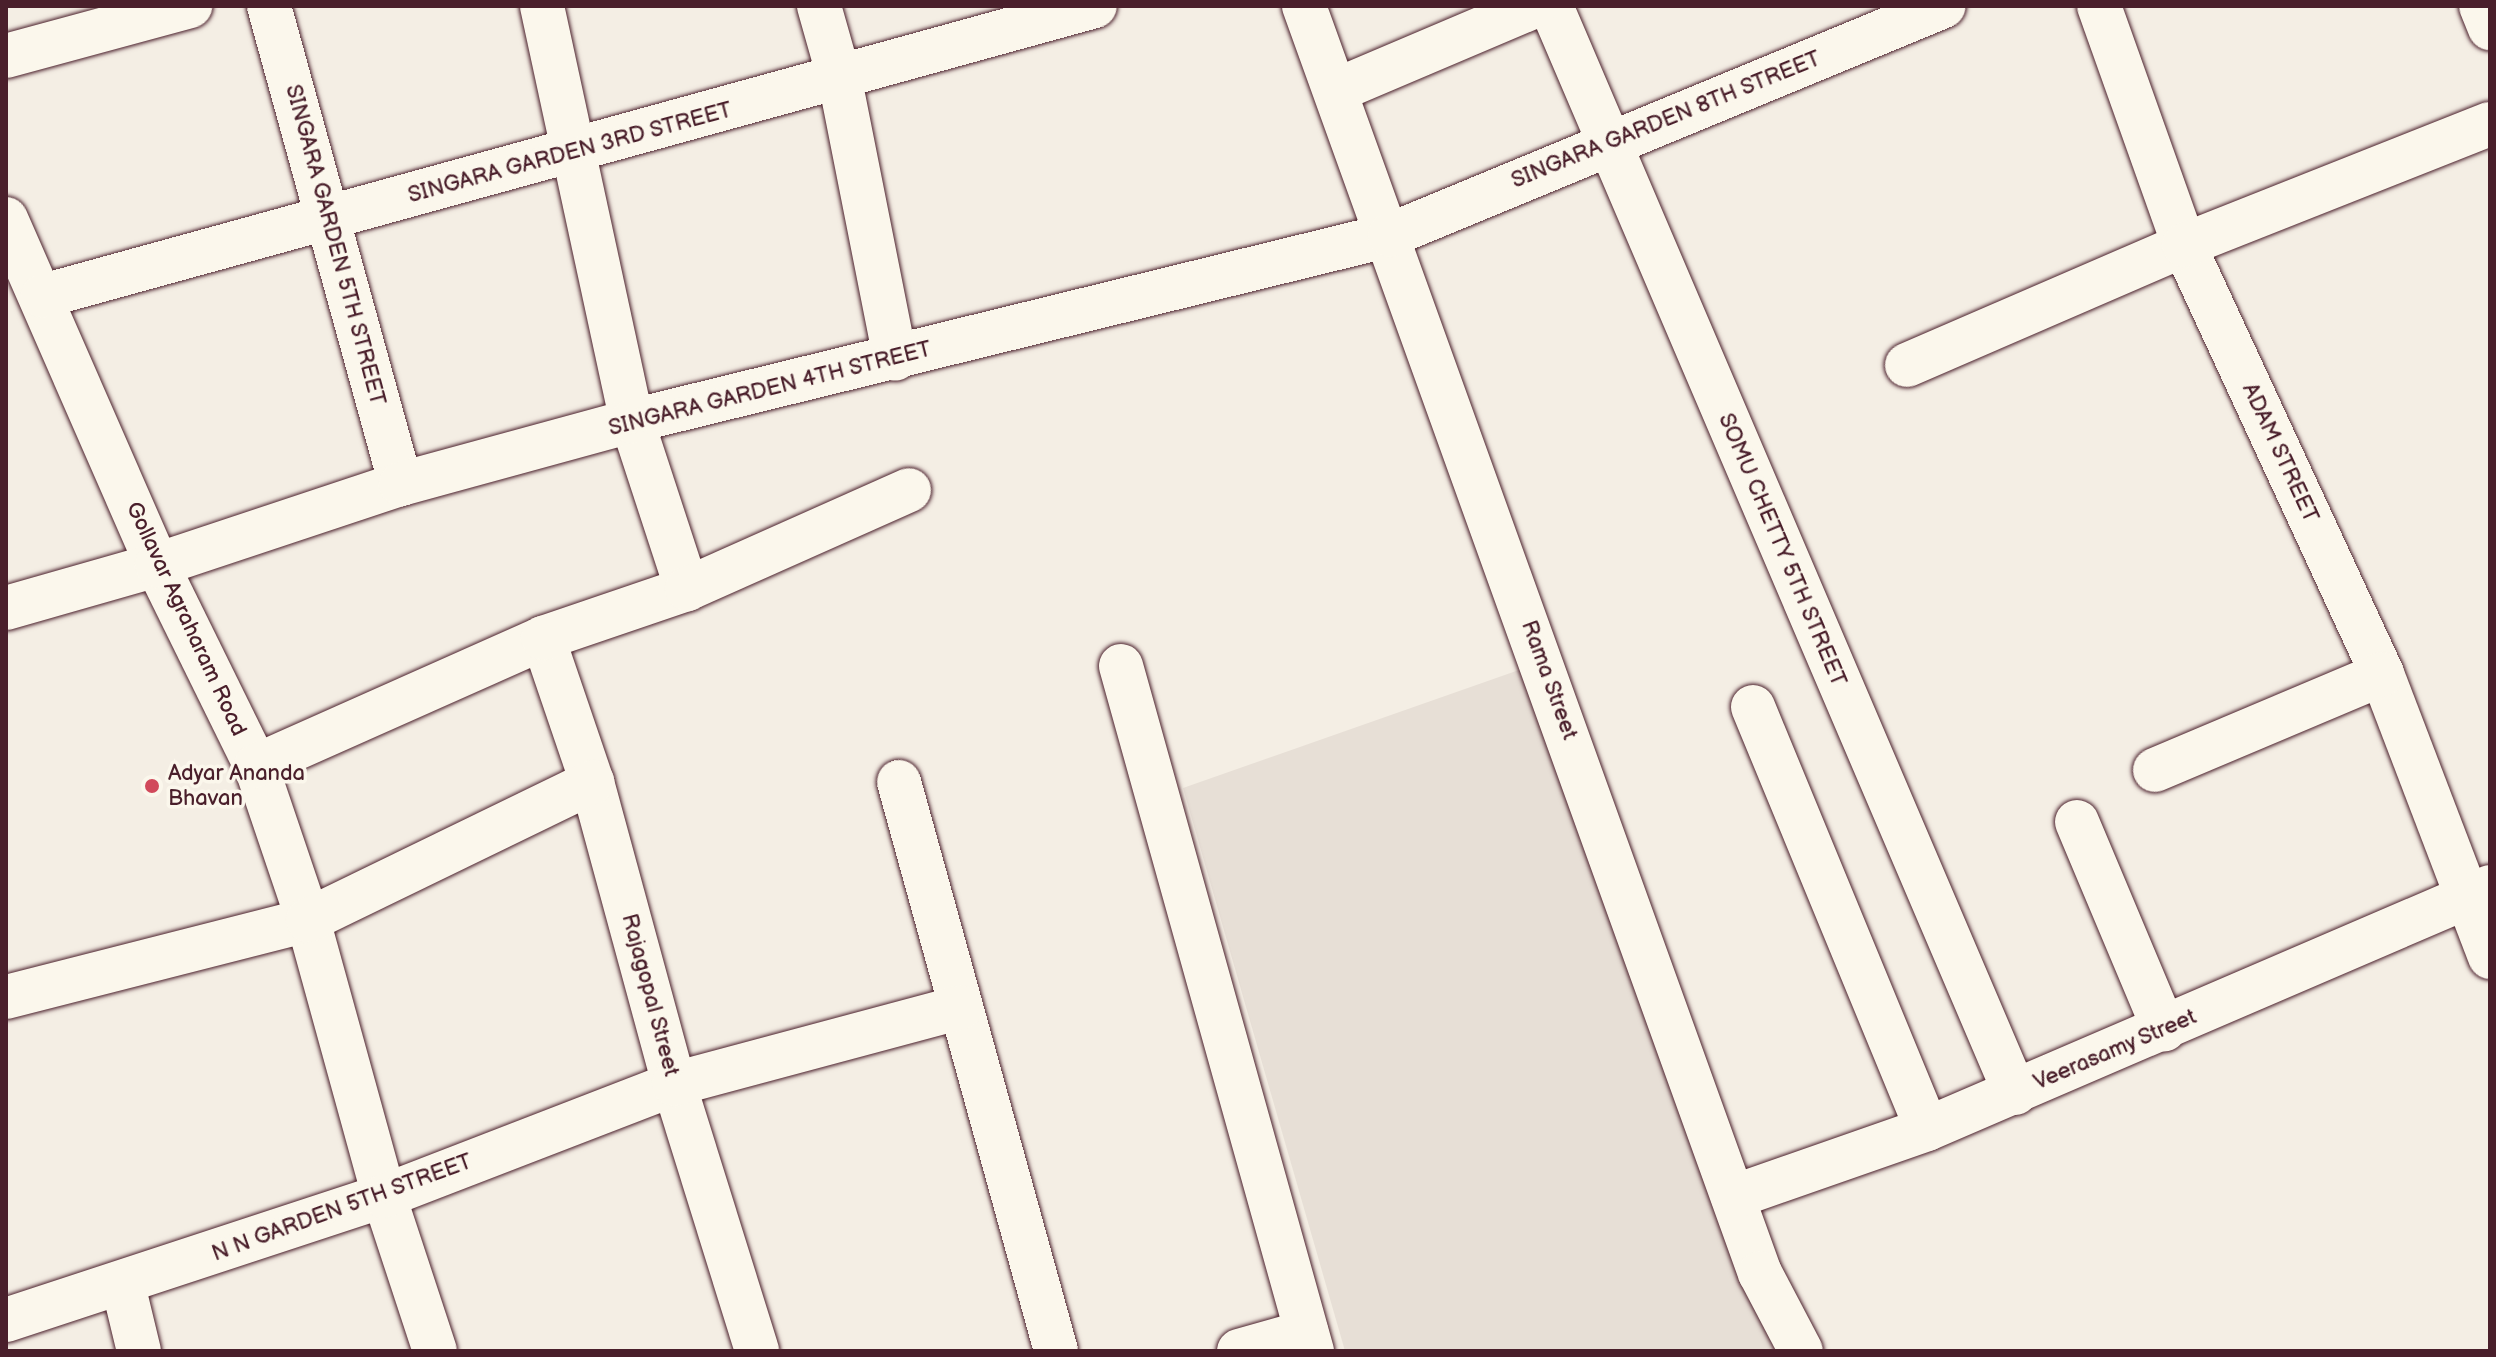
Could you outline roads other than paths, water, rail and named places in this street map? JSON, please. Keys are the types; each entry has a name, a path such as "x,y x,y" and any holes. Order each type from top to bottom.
{"street":[{"path":"6,56 190,6"},
{"name":"SINGARA GARDEN 5TH STREET","path":"269,6 401,484"},
{"path":"542,6 577,151 632,421 687,589"},
{"path":"819,6 840,80 895,359"},
{"name":"SINGARA GARDEN 3RD STREET","path":"24,275 328,218 840,80 1095,6"},
{"name":"Rama Street","path":"1304,6 1390,235 1760,1273 1801,1351"},
{"path":"1337,90 1535,6"},
{"name":"SOMU CHETTY 5TH STREET","path":"1551,6 2015,1093"},
{"name":"SINGARA GARDEN 8TH STREET","path":"1390,235 1607,142 1944,6"},
{"name":"ADAM STREET","path":"2099,6 2184,245 2479,892 2490,957"},
{"path":"2481,6 2490,28"},
{"path":"1907,365 2184,245 2490,124"},
{"name":"Gollavar Agraharam Road","path":"6,219 24,275 157,565 256,766 308,920 384,1196 435,1351"},
{"name":"SINGARA GARDEN 4TH STREET","path":"6,608 157,565 401,484 632,421 895,359 1390,235"},
{"path":"256,766 543,638 687,589 909,490"},
{"name":"Rajagopal Street","path":"543,638 592,782 674,1084 757,1351"},
{"path":"1121,666 1309,1341 1239,1351"},
{"path":"2155,770 2382,674"},
{"path":"1753,707 1927,1129"},
{"path":"6,997 308,920 592,782"},
{"path":"899,782 1056,1351"},
{"path":"2077,822 2164,1029"},
{"name":"Veerasamy Street","path":"1733,1197 1927,1129 2479,892"},
{"name":"N N GARDEN 5TH STREET","path":"6,1320 123,1285 384,1196 674,1084 961,1007"},
{"path":"123,1285 139,1351"}],"place":[{"name":"Adyar Ananda Bhavan","path":"152,786"}]}
